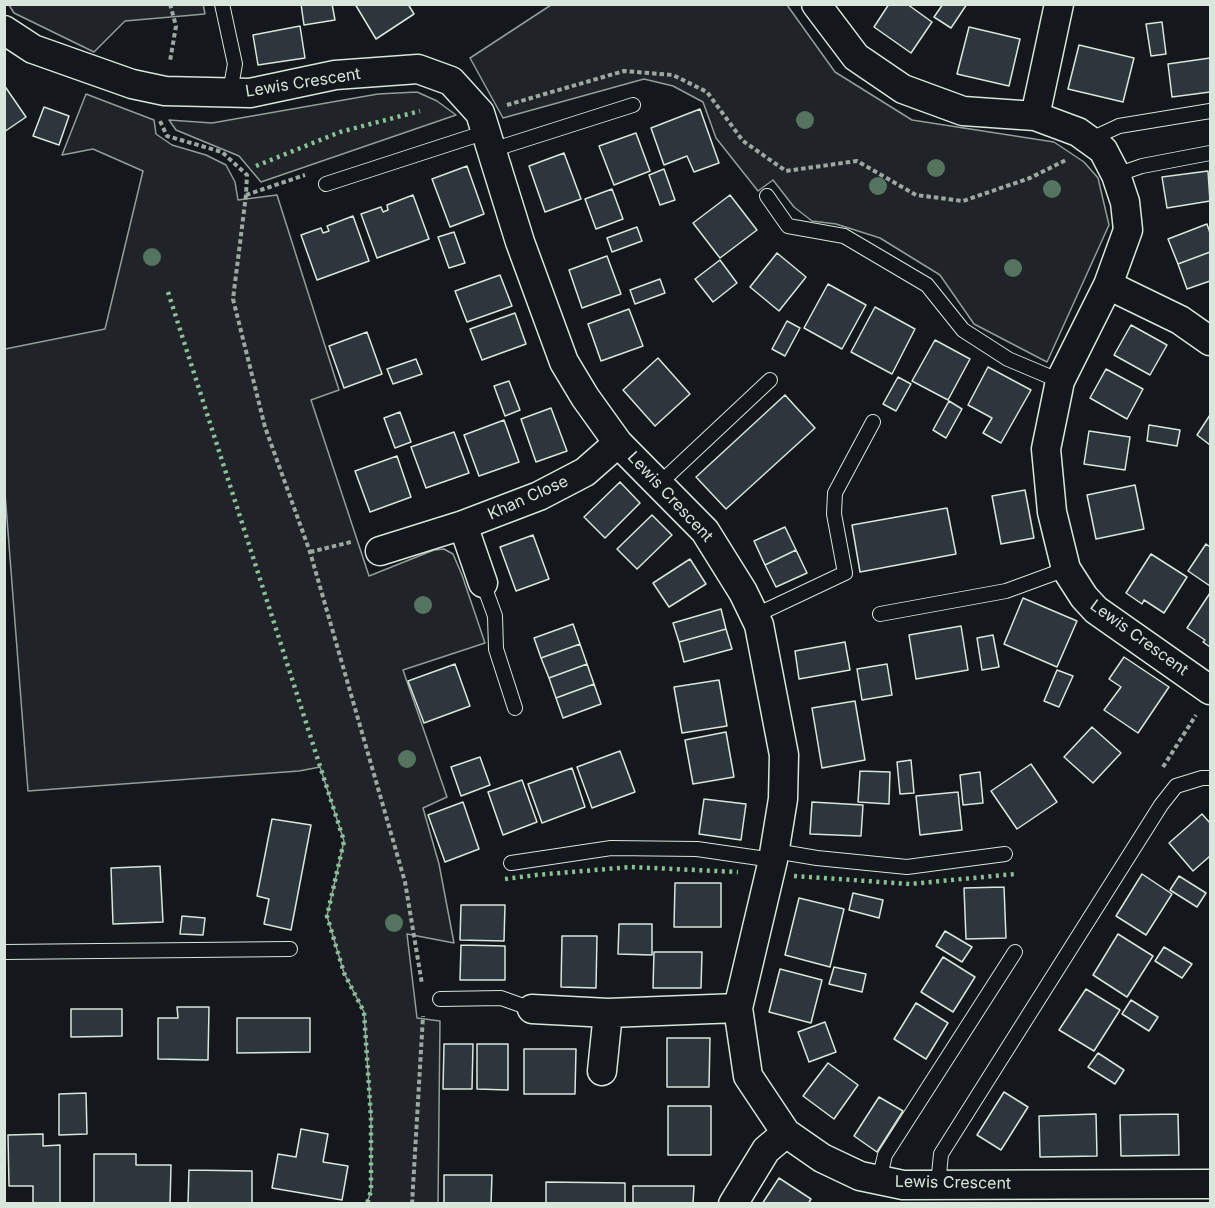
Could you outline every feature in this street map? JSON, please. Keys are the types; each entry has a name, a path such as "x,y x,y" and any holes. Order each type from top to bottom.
{"street":[{"path":"816,4 856,57 903,89 963,111 1035,116 1078,132 1096,145"},
{"path":"1035,116 1059,4"},
{"name":"Lewis Crescent","path":"4,30 33,49 132,84 165,91 250,93 335,75 418,69 451,81 486,132 520,242 564,362 585,397 618,442 705,531 743,592 759,625 784,755 783,799 774,855 738,1008 748,1076 786,1133 822,1158 860,1176 924,1188 1210,1184"},
{"name":"Lewis Crescent","path":"1096,145 1116,175 1125,202 1128,230 1108,285 1060,381 1046,449 1052,512 1066,569 1084,597 1096,610 1210,690"},
{"path":"1108,285 1180,320 1210,341"},
{"name":"Khan Close","path":"380,551 463,525 539,496 585,472 618,442"},
{"path":"463,525 483,583"},
{"path":"532,1009 608,1013 738,1008"},
{"path":"602,1071 608,1013"},
{"path":"733,1203 766,1150 786,1133"}],"lane":[{"path":"222,4 235,64 230,92"},
{"path":"326,184 486,132 633,105"},
{"path":"1096,145 1119,126 1210,111"},
{"path":"1116,175 1142,166 1210,153"},
{"path":"766,196 788,226 844,236 927,285 963,330 1008,359 1060,381"},
{"path":"659,484 770,380"},
{"path":"754,616 845,573 834,514 835,493 873,422"},
{"path":"880,614 1006,591 1066,569"},
{"path":"483,583 495,616 496,649 515,708"},
{"path":"924,1188 941,1154 1161,805 1176,786 1202,778 1210,778"},
{"path":"511,863 610,848 697,849 907,867 1005,854"},
{"path":"4,952 290,949"},
{"path":"879,1180 885,1155 1015,952"},
{"path":"440,999 501,998 532,1009"}],"path":[{"path":"170,4 176,26 160,120 167,136 222,152 247,175 233,299 265,427 310,552 405,882 422,987"},
{"path":"486,132 624,71 673,75 707,92 743,141 786,171 857,161 916,195 963,201 1030,178 1096,145"},
{"path":"246,195 313,172"},
{"path":"310,552 352,542 380,551"},
{"path":"412,1203 423,1010"}],"shaded area":[{"path":"203,4 205,14 125,21 94,52 14,13 9,5"},
{"path":"551,5 787,5 835,72 912,120 1054,142 1084,162 1098,178 1109,225 1047,362 974,324 940,275 880,238 836,224 812,221 794,207 773,180 758,191 716,138 703,102 673,86 644,79 503,118 470,58"},
{"path":"417,92 437,101 456,115 261,182 239,156 176,130 169,120 212,123 378,94"},
{"path":"86,94 154,120 156,134 172,145 206,155 226,165 235,182 238,200 277,195 339,390 311,400 369,576 434,550 444,549 453,554 485,643 403,670 447,797 423,808 439,864 454,943 407,934 417,1018 440,1021 438,1203 367,1203 371,1191 371,1118 364,1012 344,973 327,916 344,841 320,767 299,771 28,791 5,493 5,349 105,329 143,171 93,149 62,155"}],"building":[{"path":"301,4 332,4 335,20 304,25"},
{"path":"355,4 408,4 414,14 376,39"},
{"path":"889,4 907,4 932,22 911,53 874,27"},
{"path":"943,4 967,4 951,28 934,17"},
{"path":"1162,22 1166,54 1151,56 1146,24"},
{"path":"300,26 305,58 258,65 253,35"},
{"path":"969,27 1020,39 1009,86 957,74"},
{"path":"1079,45 1134,58 1123,102 1068,89"},
{"path":"1210,58 1210,92 1172,97 1168,64"},
{"path":"4,85 26,117 4,132"},
{"path":"44,107 69,116 59,145 33,136"},
{"path":"700,109 719,163 694,172 687,156 664,165 651,128"},
{"path":"636,133 650,171 614,185 599,146"},
{"path":"564,153 581,199 545,212 529,166"},
{"path":"467,166 484,214 450,227 432,179"},
{"path":"664,169 675,200 660,205 649,175"},
{"path":"1208,171 1210,201 1167,208 1162,177"},
{"path":"612,189 623,219 596,229 585,199"},
{"path":"413,195 429,239 377,258 361,214 381,207 383,212 388,210 387,205"},
{"path":"730,195 757,230 720,258 693,223"},
{"path":"353,216 369,261 317,280 301,235 321,228 323,233 329,231 327,226"},
{"path":"1207,224 1210,233 1210,252 1178,264 1168,239"},
{"path":"637,227 642,241 612,252 607,238"},
{"path":"454,232 465,263 449,268 438,237"},
{"path":"1210,252 1210,281 1187,289 1178,264"},
{"path":"777,253 806,277 779,311 750,287"},
{"path":"607,256 621,294 582,308 569,270"},
{"path":"720,260 737,283 713,302 695,279"},
{"path":"500,275 512,306 467,322 455,291"},
{"path":"660,279 665,293 635,304 630,290"},
{"path":"828,284 866,305 842,349 804,328"},
{"path":"875,307 915,329 892,374 851,352"},
{"path":"629,309 643,346 601,361 588,324"},
{"path":"515,313 526,344 482,360 470,329"},
{"path":"787,321 800,328 785,356 772,349"},
{"path":"1131,325 1167,345 1150,375 1114,355"},
{"path":"367,332 382,374 344,388 329,346"},
{"path":"935,340 970,359 948,400 912,381"},
{"path":"658,358 690,394 655,426 623,390"},
{"path":"416,359 422,374 393,384 387,369"},
{"path":"988,367 1031,390 1001,443 983,433 992,418 968,405"},
{"path":"1106,369 1143,389 1127,419 1090,398"},
{"path":"898,377 911,384 896,411 883,404"},
{"path":"509,381 520,410 505,416 494,386"},
{"path":"785,395 815,428 726,509 696,477"},
{"path":"949,401 962,409 946,438 933,430"},
{"path":"551,408 567,451 536,462 521,419"},
{"path":"400,412 411,442 395,448 384,418"},
{"path":"1210,415 1210,445 1197,435"},
{"path":"504,420 519,462 479,476 464,435"},
{"path":"1149,425 1180,430 1177,446 1147,441"},
{"path":"1089,431 1130,437 1125,470 1084,464"},
{"path":"454,432 469,473 426,488 411,447"},
{"path":"397,456 411,497 370,512 355,471"},
{"path":"620,482 640,503 605,538 584,517"},
{"path":"1135,485 1144,529 1096,539 1087,495"},
{"path":"1025,490 1034,538 1001,544 992,496"},
{"path":"947,508 956,554 860,572 852,525"},
{"path":"652,515 672,535 637,569 617,549"},
{"path":"785,527 796,550 765,565 754,541"},
{"path":"533,535 549,579 516,591 500,547"},
{"path":"1206,544 1210,547 1210,586 1188,571"},
{"path":"796,550 807,573 776,587 765,565"},
{"path":"1151,554 1187,577 1164,613 1144,600 1142,604 1126,593"},
{"path":"690,559 706,584 669,607 653,583"},
{"path":"1210,593 1210,647 1203,642 1205,640 1187,628"},
{"path":"1023,598 1077,621 1057,667 1004,644"},
{"path":"721,609 726,629 679,642 673,623"},
{"path":"573,624 580,644 541,658 534,638"},
{"path":"961,626 968,670 916,679 909,635"},
{"path":"726,629 732,649 684,662 679,642"},
{"path":"993,635 999,667 982,670 977,638"},
{"path":"845,642 850,670 799,679 795,651"},
{"path":"580,644 587,664 549,678 541,658"},
{"path":"1124,657 1169,687 1138,733 1104,710 1121,687 1109,679"},
{"path":"455,664 470,706 424,723 408,681"},
{"path":"587,664 594,684 556,698 549,678"},
{"path":"887,664 892,695 862,700 857,669"},
{"path":"1057,670 1073,676 1059,707 1044,701"},
{"path":"719,680 727,726 682,733 674,687"},
{"path":"594,684 601,704 563,718 556,698"},
{"path":"855,701 865,760 822,768 812,708"},
{"path":"1092,727 1121,753 1093,783 1064,757"},
{"path":"726,732 734,777 693,784 685,740"},
{"path":"620,751 635,792 592,808 577,767"},
{"path":"480,757 490,785 461,796 451,767"},
{"path":"911,760 914,793 900,794 897,762"},
{"path":"1031,764 1057,802 1017,829 991,791"},
{"path":"572,768 585,807 542,823 528,784"},
{"path":"860,771 890,772 889,804 858,802"},
{"path":"980,772 983,803 963,805 960,775"},
{"path":"522,780 537,822 503,835 488,792"},
{"path":"958,792 962,830 920,835 916,796"},
{"path":"704,799 746,804 741,840 699,834"},
{"path":"463,802 479,849 445,862 428,815"},
{"path":"812,802 863,805 861,836 810,834"},
{"path":"1202,814 1210,823 1210,856 1193,871 1169,843"},
{"path":"272,819 311,825 291,930 264,924 269,899 257,896"},
{"path":"160,866 163,922 113,924 111,868"},
{"path":"1142,874 1172,894 1146,935 1116,916"},
{"path":"1179,876 1206,893 1197,907 1170,890"},
{"path":"675,883 721,883 721,927 674,927"},
{"path":"1004,887 1006,938 966,939 964,888"},
{"path":"853,893 883,900 879,918 849,910"},
{"path":"799,898 844,909 830,967 785,955"},
{"path":"461,905 505,905 504,941 460,940"},
{"path":"182,916 205,918 203,935 180,934"},
{"path":"619,924 652,924 652,955 618,954"},
{"path":"945,931 972,947 962,962 936,946"},
{"path":"1118,934 1153,956 1127,997 1093,975"},
{"path":"562,936 597,936 596,988 561,987"},
{"path":"461,945 505,946 505,980 460,980"},
{"path":"1164,947 1192,964 1182,978 1155,961"},
{"path":"654,952 702,952 701,988 653,988"},
{"path":"943,957 975,977 953,1012 921,992"},
{"path":"834,967 866,974 862,992 829,984"},
{"path":"780,969 822,980 811,1023 769,1012"},
{"path":"1086,989 1120,1010 1094,1051 1059,1030"},
{"path":"1131,1000 1158,1017 1149,1031 1122,1014"},
{"path":"916,1003 948,1023 926,1059 894,1039"},
{"path":"177,1007 209,1007 208,1060 158,1059 158,1018 178,1018"},
{"path":"71,1009 122,1009 122,1036 71,1037"},
{"path":"237,1018 310,1018 310,1052 237,1053"},
{"path":"825,1022 836,1052 809,1062 798,1032"},
{"path":"667,1038 710,1038 709,1087 667,1087"},
{"path":"444,1044 473,1044 472,1089 443,1089"},
{"path":"477,1044 508,1044 508,1090 477,1089"},
{"path":"524,1049 576,1049 575,1094 524,1094"},
{"path":"1098,1053 1124,1070 1115,1084 1088,1067"},
{"path":"828,1063 858,1085 834,1119 803,1096"},
{"path":"1004,1092 1028,1107 1001,1150 977,1135"},
{"path":"86,1093 87,1134 59,1135 59,1094"},
{"path":"879,1097 903,1111 877,1152 854,1136"},
{"path":"668,1106 711,1106 711,1155 668,1155"},
{"path":"1096,1114 1097,1156 1040,1157 1039,1116"},
{"path":"1178,1114 1179,1155 1121,1156 1120,1115"},
{"path":"301,1129 328,1134 323,1162 348,1166 342,1200 272,1188 278,1154 296,1157"},
{"path":"43,1134 43,1146 60,1145 60,1204 33,1204 33,1186 9,1186 8,1135"},
{"path":"94,1154 136,1154 136,1165 171,1165 170,1204 94,1204"},
{"path":"189,1170 252,1171 252,1204 188,1204"},
{"path":"444,1175 492,1175 491,1204 444,1204"},
{"path":"779,1178 811,1199 808,1204 762,1204"},
{"path":"546,1182 625,1183 625,1204 546,1204"},
{"path":"633,1186 694,1186 693,1204 633,1204"}],"hedge":[{"path":"256,166 340,132 420,111"},
{"path":"168,292 344,841 327,916 344,973 364,1012 371,1118 371,1191 367,1204"},
{"path":"505,879 631,867 738,872"},
{"path":"794,876 910,884 1015,874"}]}
